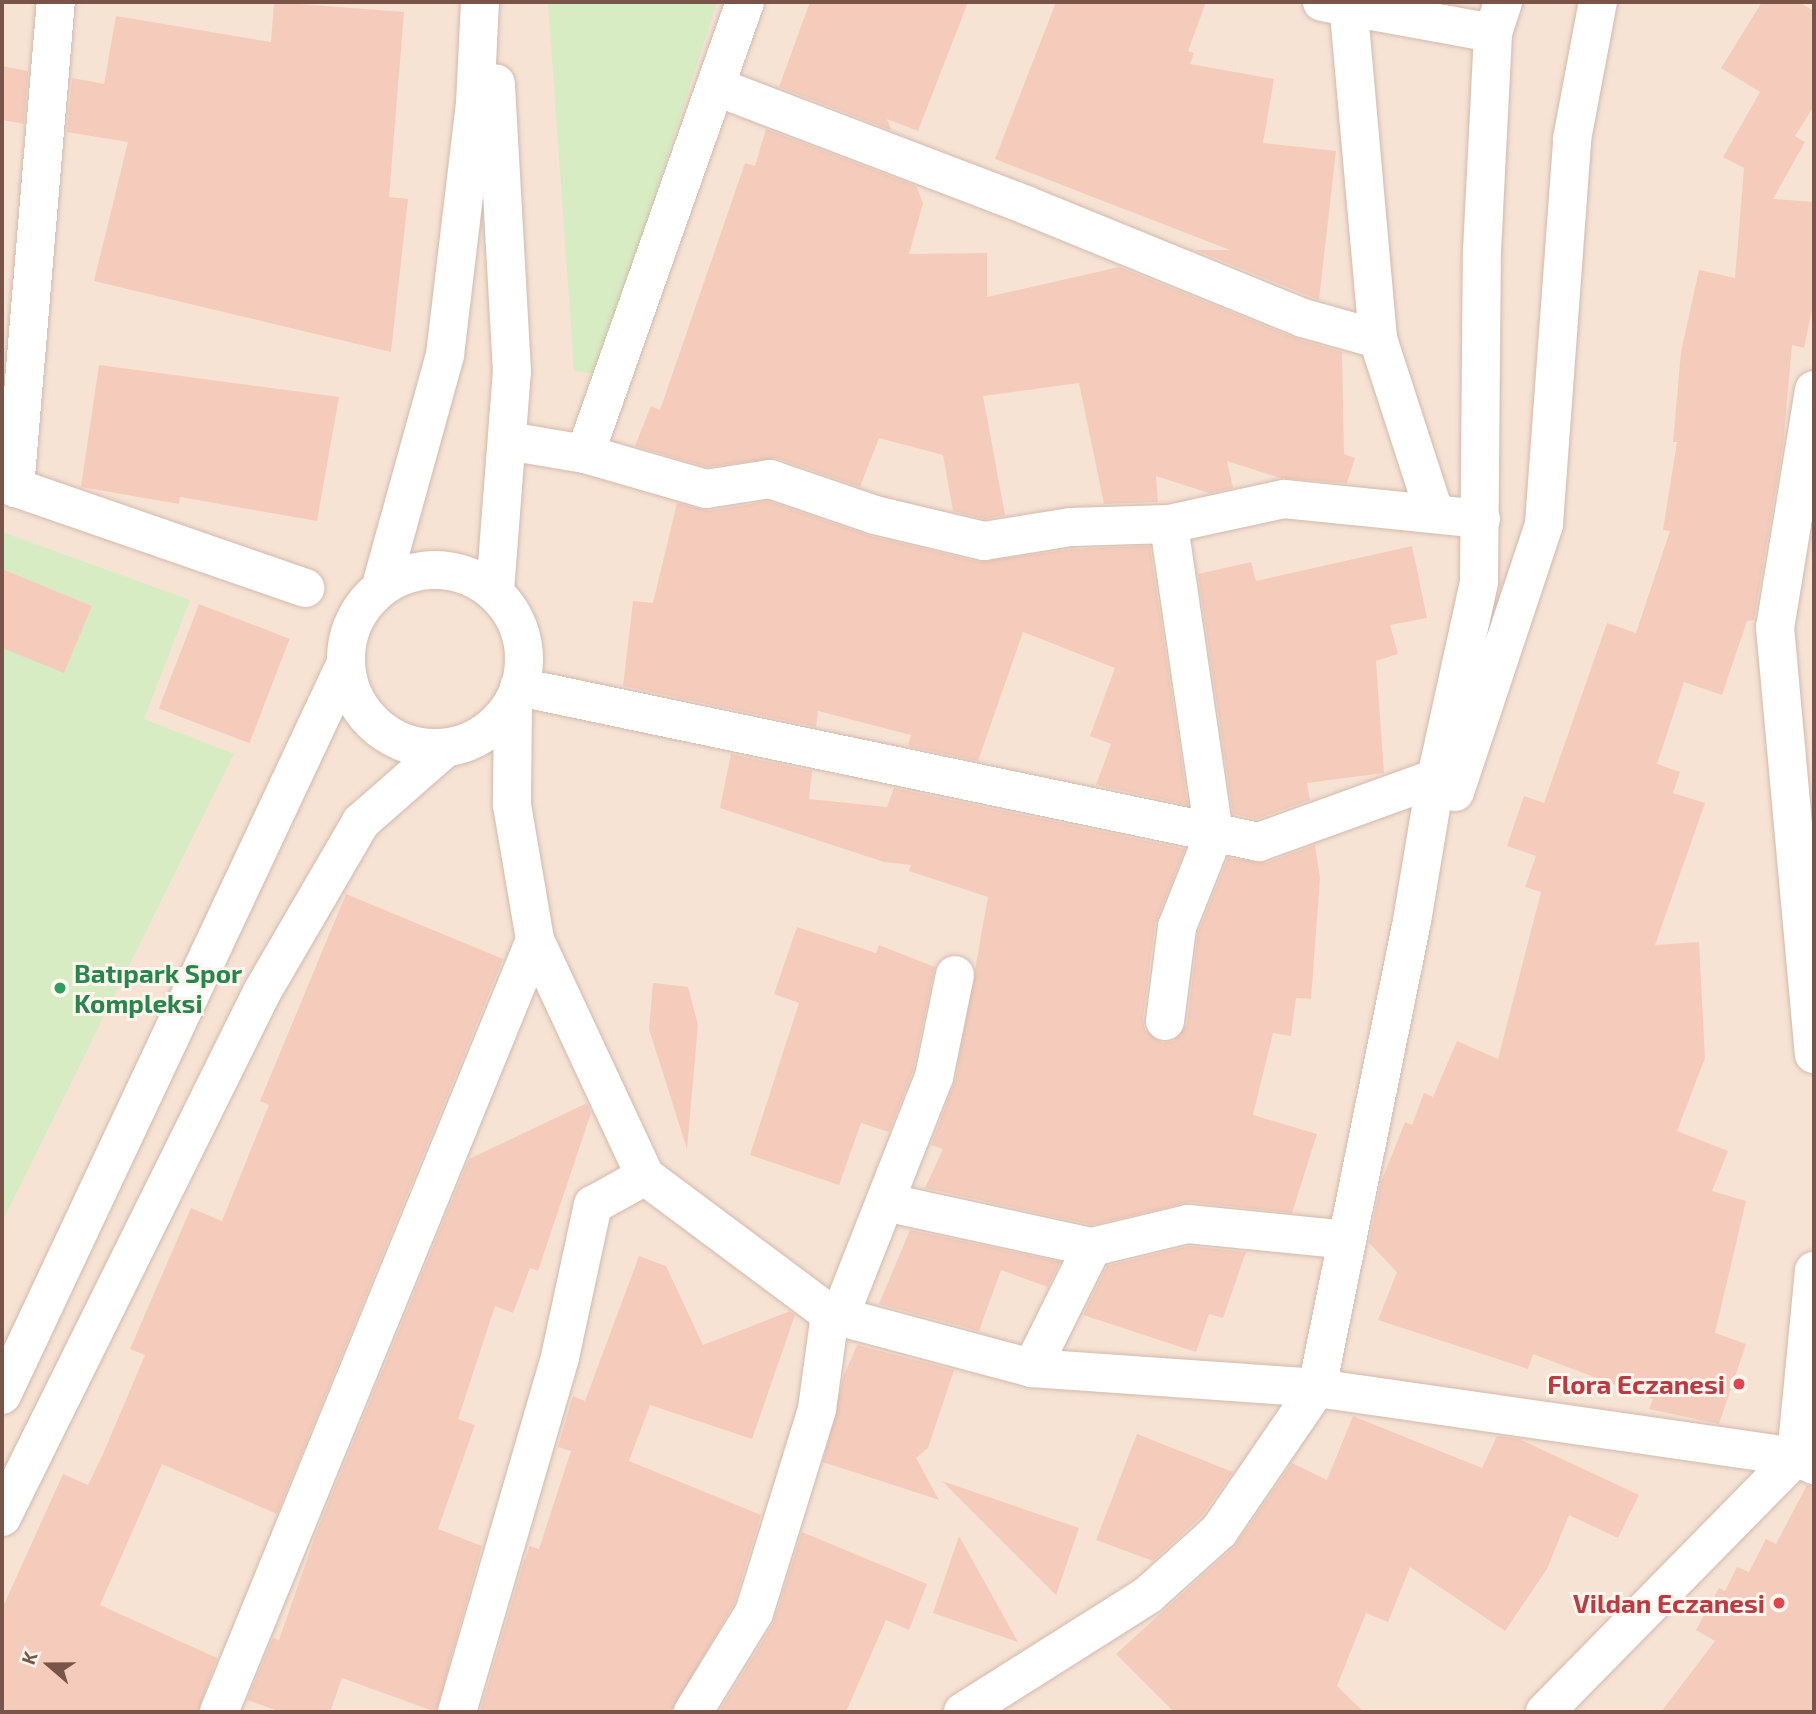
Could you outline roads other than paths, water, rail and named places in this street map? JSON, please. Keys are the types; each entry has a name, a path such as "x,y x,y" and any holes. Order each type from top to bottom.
{"street":[{"path":"56,2 9,485 304,588"},
{"path":"381,586 445,355 475,104 480,2"},
{"path":"491,2 512,372 495,591"},
{"path":"585,454 717,88 745,2"},
{"path":"1412,921 1545,524 1572,139 1598,2"},
{"path":"963,1712 1148,1595 1219,1531 1317,1388 1412,921 1436,778 1479,582 1482,251 1498,17 1338,4 1378,339 1435,514"},
{"path":"717,88 1026,205 1303,318 1378,339"},
{"path":"1814,390 1775,627 1814,1054"},
{"path":"508,441 585,454 706,489 770,479 875,514 984,541 1071,527 1169,523 1284,499 1481,519"},
{"path":"1165,1021 1177,927 1214,834 1169,523"},
{"path":"2,1395 345,665 348,636 361,609 381,586 411,572 439,569 469,575 495,591 513,615 523,643 516,695 512,805 536,940 645,1176 835,1316 1032,1368 1317,1388 1805,1461"},
{"path":"345,665 357,701 367,718 388,736 415,746 444,749 471,741 495,726 516,695"},
{"path":"516,695 1259,842 1436,778"},
{"path":"2,1517 262,992 361,822 444,749"},
{"path":"219,1712 536,940"},
{"path":"694,1712 754,1613 817,1409 835,1316 885,1202 934,1077 955,975"},
{"path":"457,1712 560,1357 593,1205 645,1176"},
{"path":"885,1202 1092,1247 1188,1224 1347,1240"},
{"path":"1032,1368 1092,1247"},
{"path":"1545,1712 1805,1461 1814,1271"}],"place":[{"name":"Batıpark Spor Kompleksi","path":"60,988"},
{"name":"Flora Eczanesi","path":"1739,1384"},
{"name":"Vildan Eczanesi","path":"1779,1603"}]}
